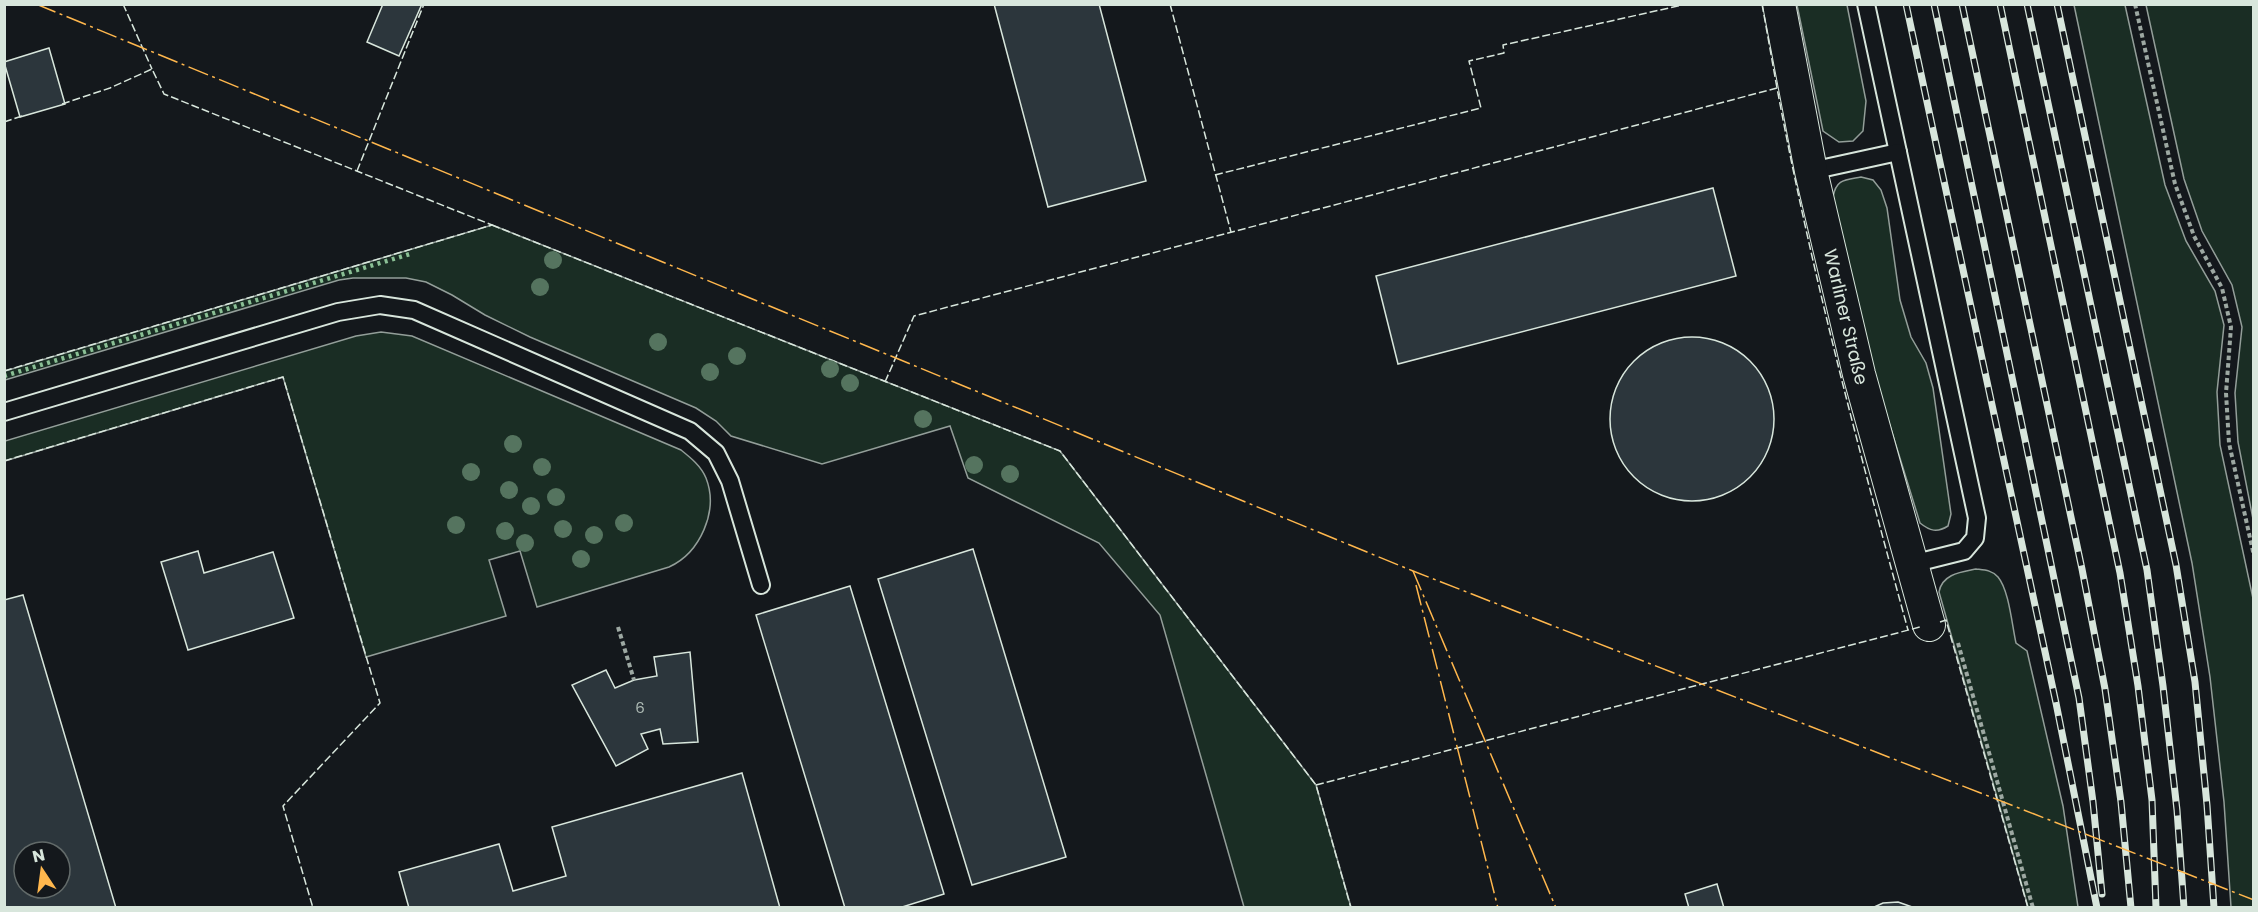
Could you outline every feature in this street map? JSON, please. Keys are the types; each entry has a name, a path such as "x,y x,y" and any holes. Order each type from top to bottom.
{"street":[{"name":"Warliner Straße","path":"1779,4 1811,171 1859,374 1912,564 1943,630"}],"lane":[{"path":"1866,4 1977,518 1975,538 1964,551 1912,564"},
{"path":"1811,171 1898,152"},
{"path":"4,412 338,312 380,305 414,310 690,431 716,453 730,481 761,585"}],"path":[{"path":"2135,4 2175,184 2194,236 2222,288 2231,327 2226,393 2229,443 2253,556"},
{"path":"618,627 634,680"},
{"path":"1943,630 2033,908"}],"green space":[{"path":"1797,5 1847,5 1866,101 1863,131 1853,141 1839,142 1823,131"},
{"path":"2074,5 2125,5 2165,185 2186,241 2215,291 2224,325 2217,392 2220,445 2254,603 2253,907 2231,907 2224,802 2210,677 2192,563"},
{"path":"2146,5 2253,5 2253,519 2238,442 2235,393 2242,327 2232,285 2202,231 2184,179"},
{"path":"1861,177 1873,180 1881,190 1887,208 1900,300 1911,337 1926,363 1933,388 1951,514 1948,526 1940,530 1927,528 1920,523 1878,387 1833,197 1836,187 1842,181"},
{"path":"492,225 1060,451 1316,785 1351,907 1244,907 1160,615 1099,543 968,478 950,426 822,464 731,436 716,421 696,408 530,337 426,282 406,278 339,280 5,380 5,371"},
{"path":"381,332 412,336 681,450 701,470 706,478 709,491 708,517 698,541 680,561 669,567 537,607 520,551 489,560 506,616 366,657 283,377 5,461 5,441 356,336"},
{"path":"1976,569 1993,573 2002,583 2016,643 2027,651 2063,806 2078,907 2028,907 1939,592 1948,578"}],"building":[{"path":"383,4 422,4 399,56 367,42"},
{"path":"994,4 1099,4 1146,181 1048,207"},
{"path":"49,48 65,104 20,117 4,62"},
{"path":"1713,188 1736,276 1398,364 1376,276"},
{"path":"1692,337 1708,338 1724,343 1738,350 1750,361 1761,373 1768,387 1773,403 1773,435 1768,451 1761,465 1750,477 1738,488 1724,495 1708,500 1692,501 1676,500 1660,495 1646,488 1634,477 1623,465 1616,451 1611,435 1610,419 1611,403 1616,387 1623,373 1634,361 1646,350 1660,343 1676,338"},
{"path":"973,549 1066,857 972,885 878,579"},
{"path":"198,551 204,573 273,552 294,618 188,650 161,562"},
{"path":"850,586 944,894 899,908 845,908 756,615"},
{"path":"23,595 116,908 4,908 4,600"},
{"path":"690,652 698,742 663,744 660,729 641,734 648,749 616,766 572,685 606,670 615,688 634,680 657,676 654,657"},
{"path":"742,773 780,908 409,908 399,872 499,844 513,891 566,876 552,827"},
{"path":"1717,884 1724,908 1689,908 1685,894"},
{"path":"1898,902 1915,908 1872,908 1883,903"}],"railway":[{"path":"1906,4 2056,703 2097,908"},
{"path":"1934,4 2079,698 2102,894"},
{"path":"1962,4 2082,569 2105,689 2121,802 2131,908"},
{"path":"2000,4 2120,573 2138,686 2152,800 2156,908"},
{"path":"2027,4 2147,570 2177,810 2184,908"},
{"path":"2057,4 2176,565 2195,682 2214,908"}],"hedge":[{"path":"4,376 410,254"}],"fence":[{"path":"123,4 152,69"},
{"path":"357,171 424,4"},
{"path":"1170,4 1231,232"},
{"path":"1215,175 1481,108 1469,61 1504,53 1503,45 1687,4"},
{"path":"1762,4 1777,88"},
{"path":"4,371 492,225 164,94 152,69 110,88 62,104"},
{"path":"885,382 914,316 1777,88 1820,293 1908,630"},
{"path":"4,122 22,116"},
{"path":"492,225 1060,451 1316,785 1351,908"},
{"path":"4,461 283,377 380,703 283,806 313,908"},
{"path":"1940,622 1946,620 2028,908"},
{"path":"1316,785 1920,627"}],"power":[{"path":"36,4 1413,571 2254,900"},
{"path":"1413,571 1556,908"},
{"path":"1416,585 1498,908"}]}
